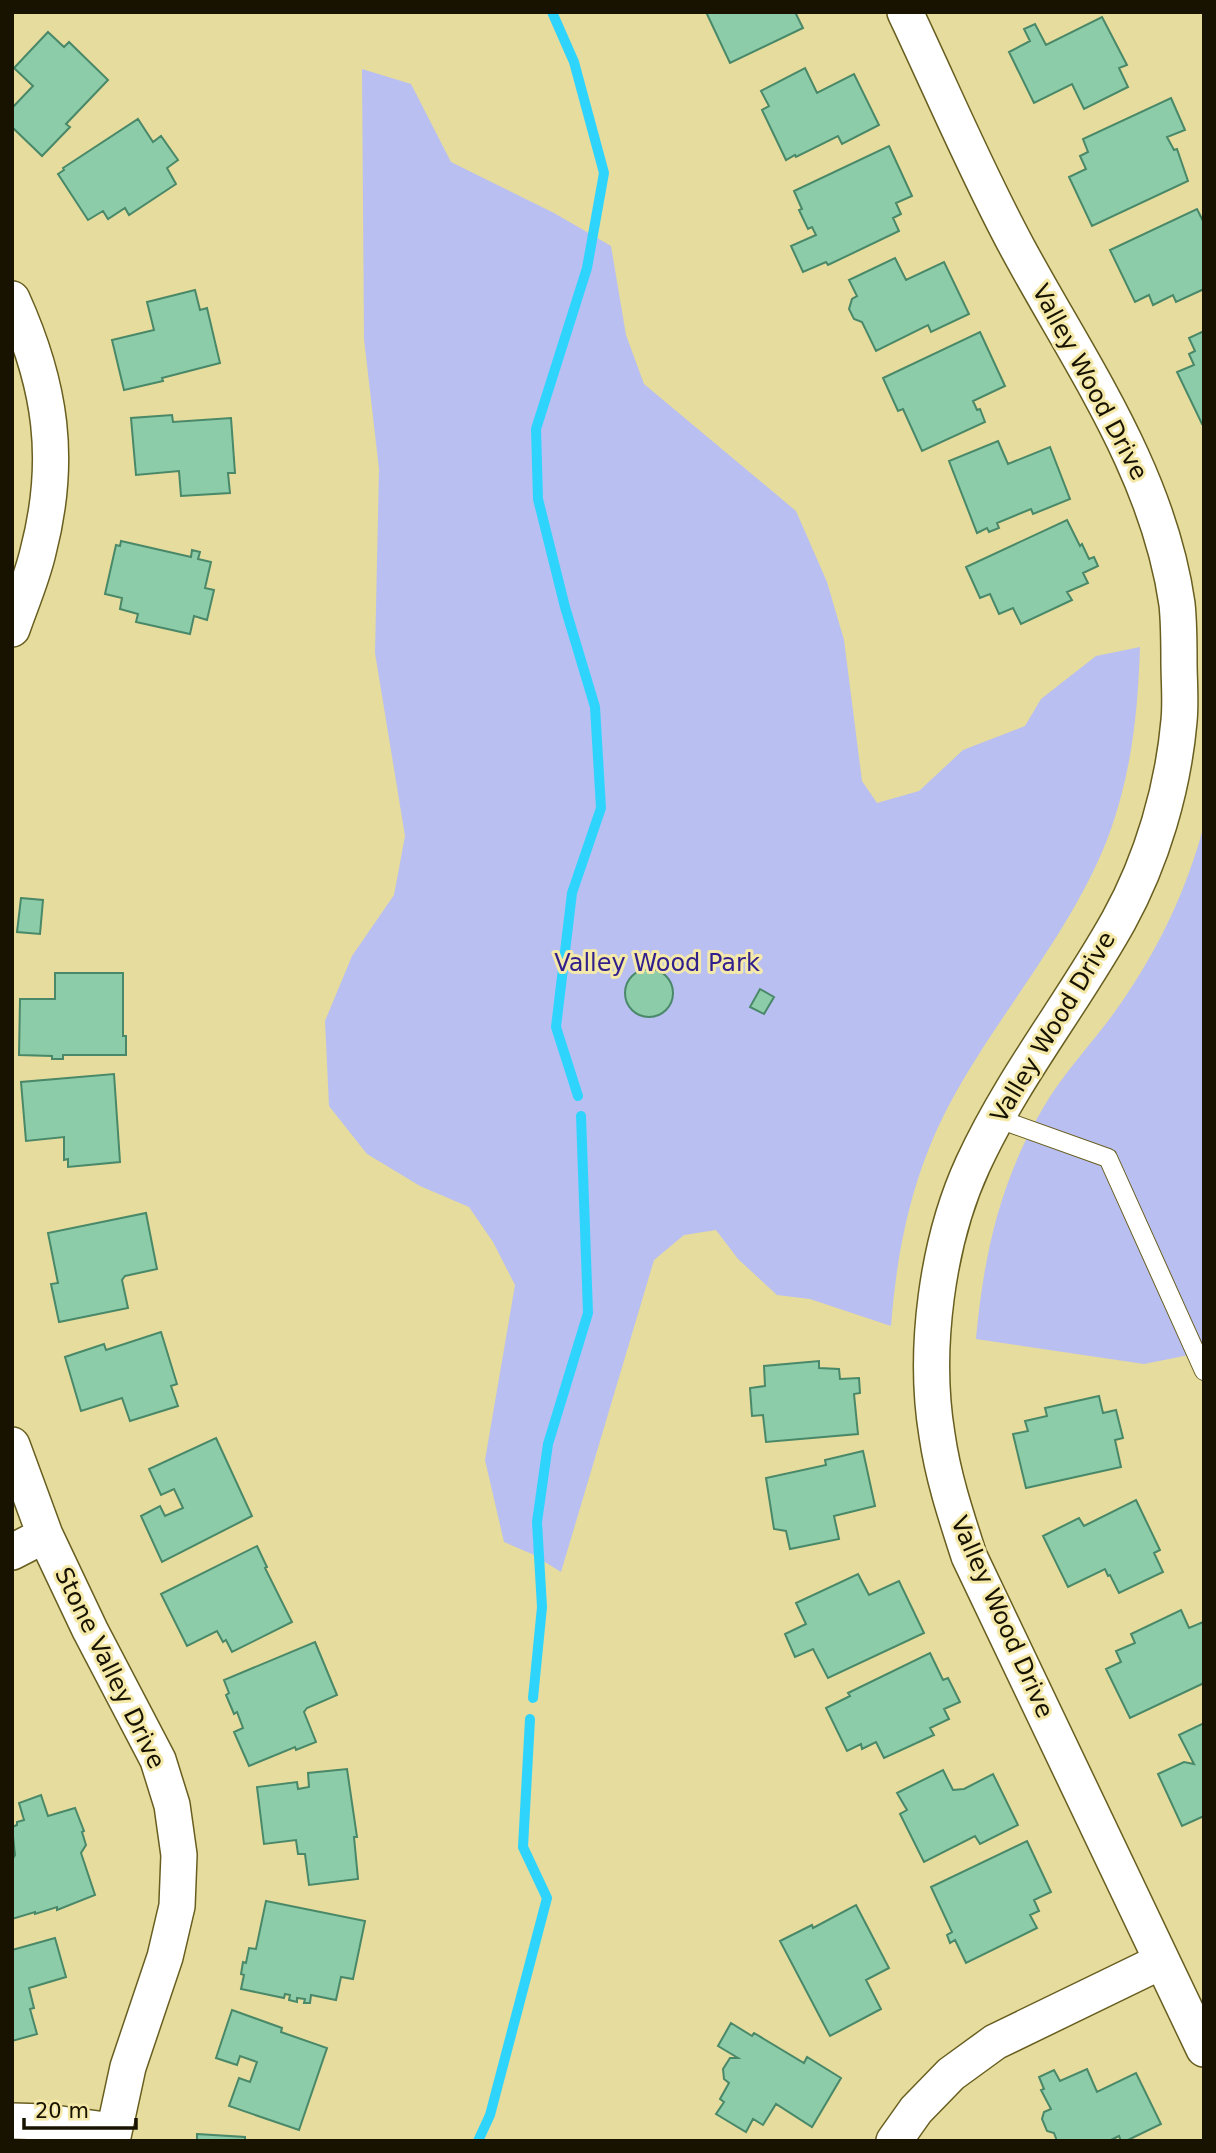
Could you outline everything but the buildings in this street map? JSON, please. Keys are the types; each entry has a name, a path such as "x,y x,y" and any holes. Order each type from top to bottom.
{"street":[{"name":"Valley Wood Drive","path":"905,12 1015,243 1116,423 1143,480 1190,604 1180,719 1168,789 1149,854 1119,918 996,1118 971,1167 951,1228 936,1300 932,1367 936,1432 950,1498 969,1556 1204,2049"},
{"path":"12,299 31,341 46,395 51,444 50,496 38,552 12,629"},
{"name":"Stone Valley Drive","path":"12,1445 45,1535 90,1630 158,1760 172,1805 179,1855 177,1906 165,1957 128,2067 112,2136"},
{"path":"12,1552 45,1535"},
{"path":"894,2141 916,2110 951,2074 995,2042 1162,1961"},
{"path":"12,2121 46,2122 112,2136"}],"lane":[{"path":"996,1118 1108,1158 1204,1371"}],"green space":[{"name":"Valley Wood Park","path":"362,69 411,84 451,162 554,213 611,246 626,335 644,384 796,511 827,582 844,640 862,781 877,803 919,791 963,750 1025,726 1041,699 1096,656 1140,647 1133,739 1111,829 1078,901 968,1072 935,1133 908,1213 897,1269 891,1326 810,1299 777,1295 738,1259 716,1230 684,1235 654,1260 561,1572 532,1554 504,1542 485,1460 515,1285 493,1242 469,1207 420,1186 367,1154 329,1106 325,1021 352,956 394,895 405,836 375,653 379,469 364,339"},
{"path":"1204,825 1204,1352 1144,1364 976,1339 984,1273 991,1242 1009,1180 1021,1150 1053,1092 1113,1014 1148,961 1180,895"}],"waterway":[{"path":"552,12 574,62 604,173 587,268 536,429 538,499 565,607 595,707 601,808 572,893 556,1027 578,1096"},
{"path":"533,1698 542,1607 537,1522 548,1444 588,1313 581,1116"},
{"path":"478,2141 490,2115 547,1898 523,1847 530,1719"}]}
